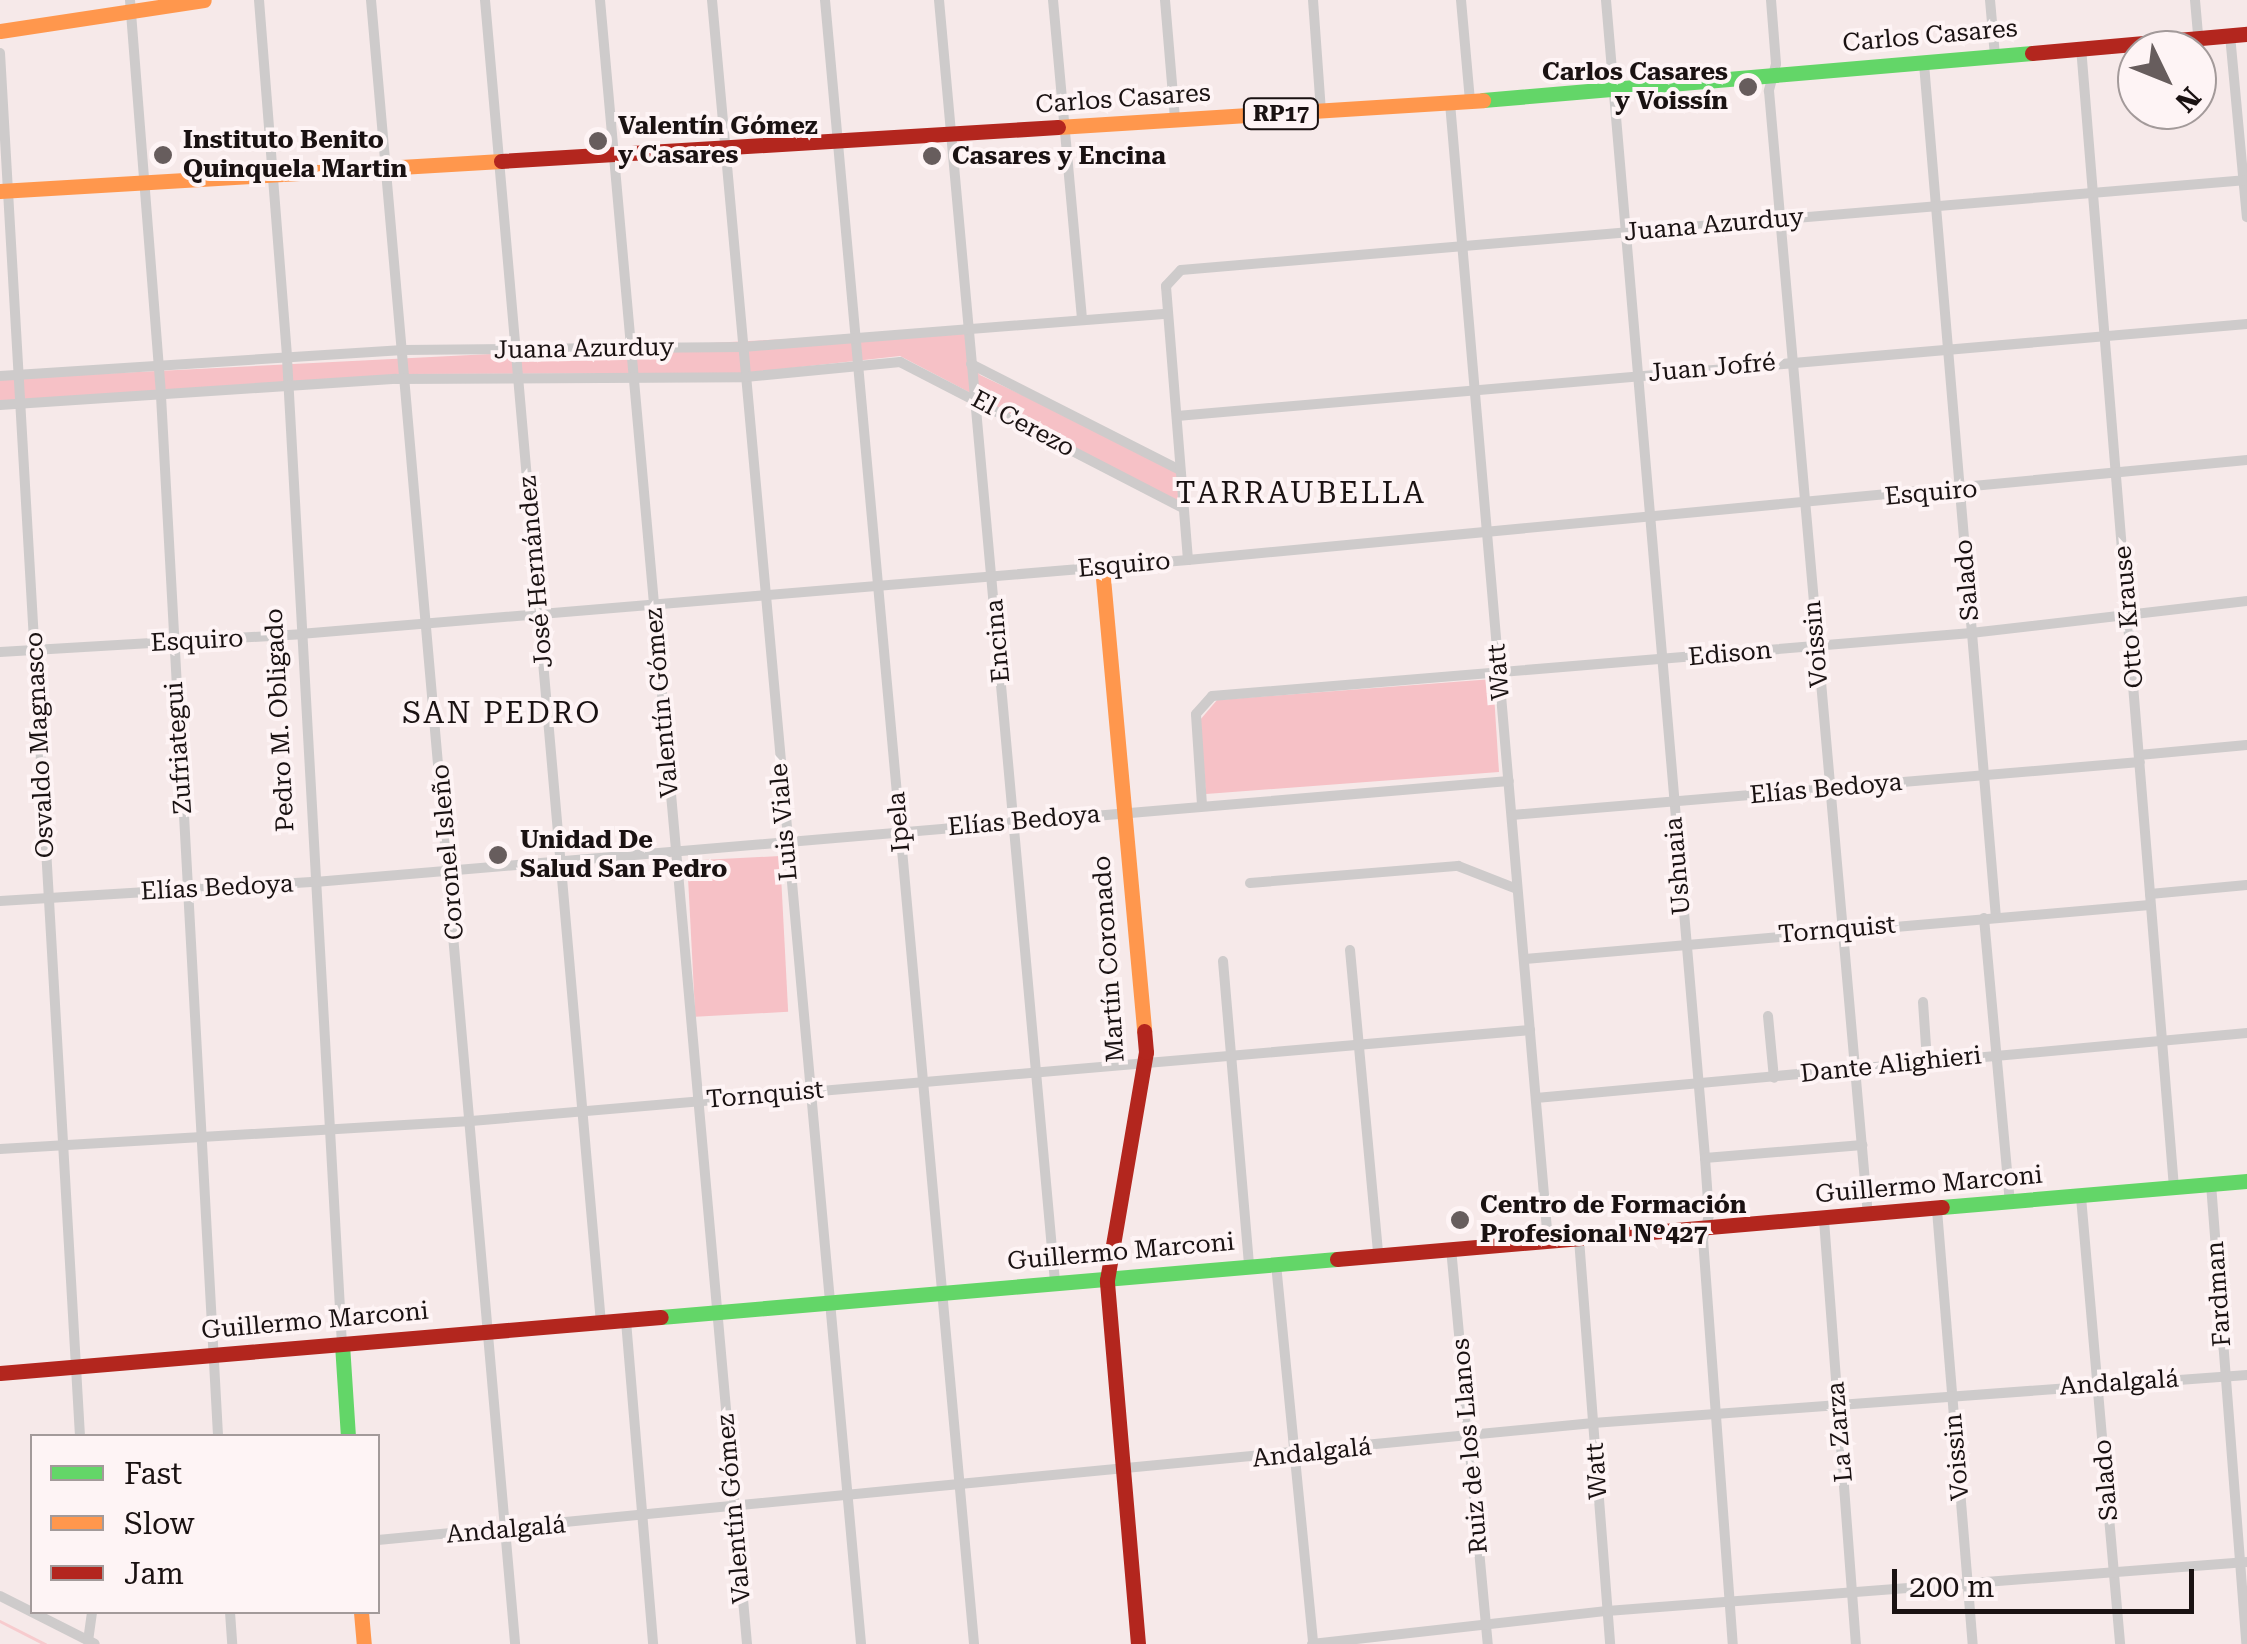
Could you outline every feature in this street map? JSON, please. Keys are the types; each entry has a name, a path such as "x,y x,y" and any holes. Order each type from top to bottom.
{"street":[{"path":"0,31 130,5 204,0"},
{"name":"Pedro M. Obligado","path":"259,0 287,358 348,1434"},
{"name":"Coronel Isleño","path":"371,0 515,1644"},
{"name":"José Hernández","path":"485,0 601,1323"},
{"name":"Valentín Gómez","path":"600,0 747,1644"},
{"name":"Luis Viale","path":"712,0 861,1644"},
{"name":"Ipela","path":"826,0 920,1082 974,1644"},
{"name":"Encina","path":"939,0 1056,1283"},
{"path":"1052,0 1082,318"},
{"path":"1165,0 1175,120"},
{"path":"1313,0 1321,112"},
{"path":"1461,0 1470,102"},
{"path":"1606,0 1612,87"},
{"path":"1771,0 1774,74"},
{"path":"1990,0 1995,56"},
{"path":"2195,0 2197,30"},
{"name":"Zufriategui","path":"130,5 161,396 218,1434"},
{"path":"2239,34 2247,217"},
{"name":"Carlos Casares","path":"4,191 1470,102 2117,45"},
{"name":"Otto Krause","path":"2081,48 2174,1188"},
{"name":"Osvaldo Magnasco","path":"0,53 4,191 21,374 80,1434"},
{"name":"Salado","path":"1924,64 1984,775 2010,1203"},
{"name":"Voissin","path":"1774,74 1769,91 1868,1215"},
{"name":"Ushuaia","path":"1612,87 1646,517 1705,1158 1715,1414 1733,1644"},
{"name":"Watt","path":"1450,103 1548,1241"},
{"name":"Juana Azurduy","path":"0,376 403,350 743,347 1167,314 1168,279 1181,270 2245,180"},
{"path":"1167,314 1188,560"},
{"name":"Juan Jofré","path":"1177,416 2247,324"},
{"name":"El Cerezo","path":"858,367 907,363 1183,508"},
{"path":"971,364 1180,470"},
{"name":"Juana Azurduy","path":"0,405 406,379 745,377 858,367"},
{"name":"Esquiro","path":"0,652 300,634 1188,560 1804,505 2247,460"},
{"name":"Martín Coronado","path":"1102,567 1145,1061 1107,1280 1138,1644"},
{"name":"Edison","path":"1202,805 1196,714 1212,696 1972,632 2247,602"},
{"name":"Elías Bedoya","path":"1512,815 1984,775 2247,744"},
{"name":"Elías Bedoya","path":"0,901 315,882 1509,781"},
{"path":"1250,883 1458,866 1517,889"},
{"name":"Tornquist","path":"1525,958 1990,918 2247,884"},
{"path":"1350,950 1378,1254"},
{"path":"1224,961 1249,1266"},
{"path":"1923,1002 1928,1061"},
{"path":"1768,1016 1774,1078"},
{"name":"Tornquist","path":"0,1149 471,1120 1530,1030"},
{"name":"Dante Alighieri","path":"1536,1098 2247,1033"},
{"path":"1705,1158 1862,1145"},
{"name":"Guillermo Marconi","path":"0,1373 2247,1182"},
{"name":"Fardman","path":"2211,1184 2243,1562 2246,1644"},
{"name":"Salado","path":"2081,1197 2120,1644"},
{"name":"Voissin","path":"1937,1210 1973,1644"},
{"name":"La Zarza","path":"1824,1220 1856,1644"},
{"name":"Watt","path":"1579,1239 1610,1644"},
{"name":"Ruiz de los Llanos","path":"1451,1248 1488,1644"},
{"path":"1276,1264 1313,1644 1486,1623 1730,1601 2243,1562"},
{"path":"626,1321 653,1644"},
{"name":"Andalgalá","path":"380,1540 734,1510 1838,1402 2247,1375"},
{"path":"0,1596 30,1611"},
{"path":"36,1614 92,1642 92,1614"},
{"path":"230,1614 232,1644"},
{"path":"362,1614 364,1644"}],"shaded area":[{"path":"965,330 971,364 980,375 1180,470 1185,505 900,356 747,373 403,374 0,401 0,379"},
{"path":"1493,679 1499,772 1206,794 1200,720 1217,700"},
{"path":"780,856 788,1012 695,1017 687,861"}],"waterway":[{"path":"0,1621 45,1644"}],"traffic: fast":[{"path":"1483,100 2032,53"},
{"path":"1942,1207 2247,1181"},
{"path":"661,1317 1337,1259"},
{"path":"342,1344 348,1434"}],"traffic: slow":[{"path":"0,31 204,0"},
{"path":"1058,127 1483,100"},
{"path":"0,191 501,161"},
{"path":"1102,567 1144,1031"},
{"path":"361,1614 364,1644"}],"traffic: jam":[{"path":"2032,53 2247,34"},
{"path":"501,161 1058,127"},
{"path":"1138,1644 1107,1280 1146,1052 1144,1031"},
{"path":"1337,1259 1942,1207"},
{"path":"0,1373 661,1317"}],"place":[{"name":"Carlos Casares y Voissín","path":"1748,87"},
{"name":"Valentín Gómez y Casares","path":"598,141"},
{"name":"Instituto Benito Quinquela Martin","path":"163,155"},
{"name":"Casares y Encina","path":"932,156"},
{"name":"Unidad De Salud San Pedro","path":"498,855"},
{"name":"Centro de Formación Profesional Nº427","path":"1460,1220"}],"district":[{"name":"TARRAUBELLA","path":"1301,493"},
{"name":"SAN PEDRO","path":"502,713"}]}
